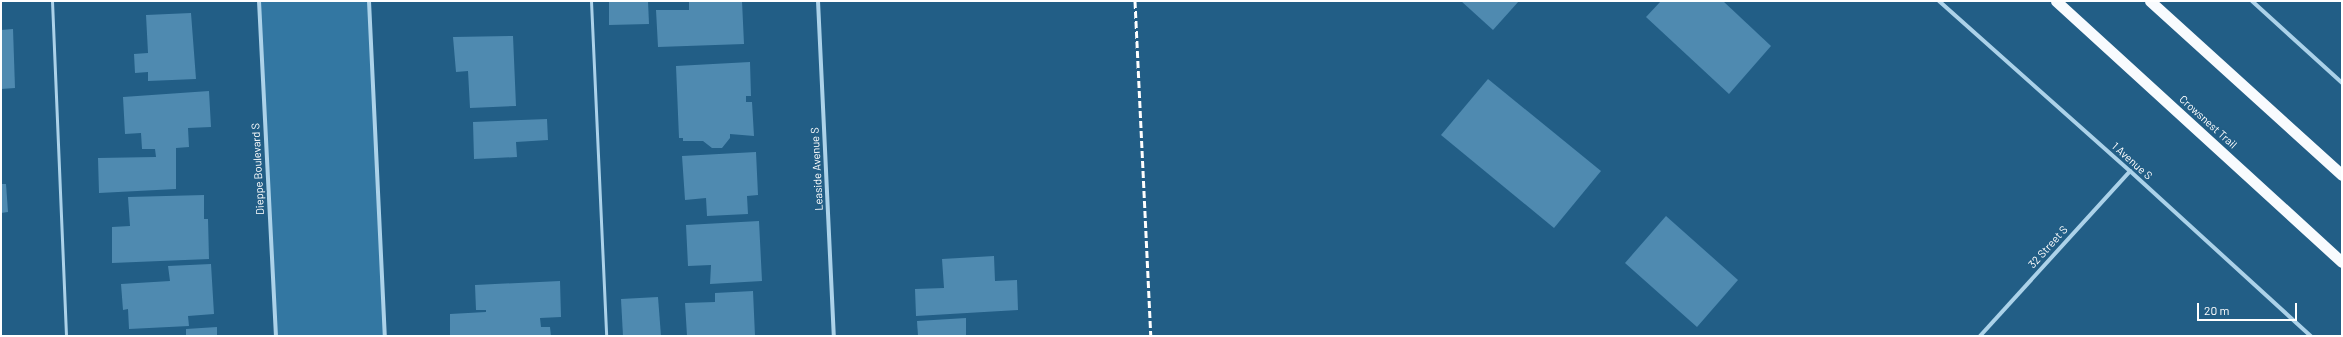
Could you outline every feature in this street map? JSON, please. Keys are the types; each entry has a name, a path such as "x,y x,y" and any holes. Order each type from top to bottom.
{"highway":[{"name":"Crowsnest Trail","path":"2056,1 2342,262"},
{"path":"2150,1 2342,175"}],"street":[{"name":"Dieppe Boulevard S","path":"259,1 276,336"},
{"path":"369,1 385,336"},
{"name":"Leaside Avenue S","path":"818,1 834,336"},
{"name":"1 Avenue S","path":"1939,1 2130,170 2311,336"},
{"path":"2252,1 2342,83"},
{"name":"32 Street S","path":"1980,336 2130,170"}],"lane":[{"path":"52,1 66,336"},
{"path":"591,1 606,336"}],"shaded area":[{"path":"259,1 369,1 385,336 276,336"}],"building":[{"path":"609,1 648,1 649,24 609,25"},
{"path":"689,1 742,1 744,44 658,47 656,10 689,10"},
{"path":"1461,1 1519,1 1493,30"},
{"path":"1661,1 1723,1 1771,46 1729,94 1646,17"},
{"path":"191,13 196,79 148,81 148,72 135,73 134,54 148,53 146,15"},
{"path":"13,29 15,88 1,89 1,30"},
{"path":"513,36 516,106 470,108 468,71 456,72 453,37"},
{"path":"750,62 751,96 746,96 746,102 752,102 754,136 730,134 730,138 722,148 712,148 703,141 683,141 683,138 679,138 676,66"},
{"path":"1488,79 1601,171 1554,228 1441,135"},
{"path":"209,91 211,127 188,128 189,147 176,148 176,189 99,193 98,158 156,157 155,149 142,149 141,133 125,134 123,97"},
{"path":"547,119 548,140 516,142 517,157 474,159 473,122"},
{"path":"756,152 758,195 747,196 748,214 707,216 706,198 685,200 682,156"},
{"path":"1,184 6,184 8,212 1,213"},
{"path":"204,195 204,219 208,219 209,259 112,263 112,227 130,226 128,197"},
{"path":"1666,216 1738,280 1697,327 1625,263"},
{"path":"759,221 762,281 710,284 711,265 688,266 686,225"},
{"path":"994,256 995,281 1017,280 1018,310 916,316 915,289 944,288 942,259"},
{"path":"211,264 214,314 188,316 189,326 129,329 128,309 123,310 121,284 170,281 168,266"},
{"path":"560,281 561,317 540,318 541,327 550,327 551,336 450,336 450,314 486,312 486,310 476,310 475,285"},
{"path":"753,291 755,336 687,336 685,303 715,302 715,293"},
{"path":"658,297 661,336 623,336 621,299"},
{"path":"966,318 966,336 918,336 917,321"},
{"path":"217,327 217,336 186,336 186,329"}],"railway":[{"path":"1135,1 1151,336"}]}
